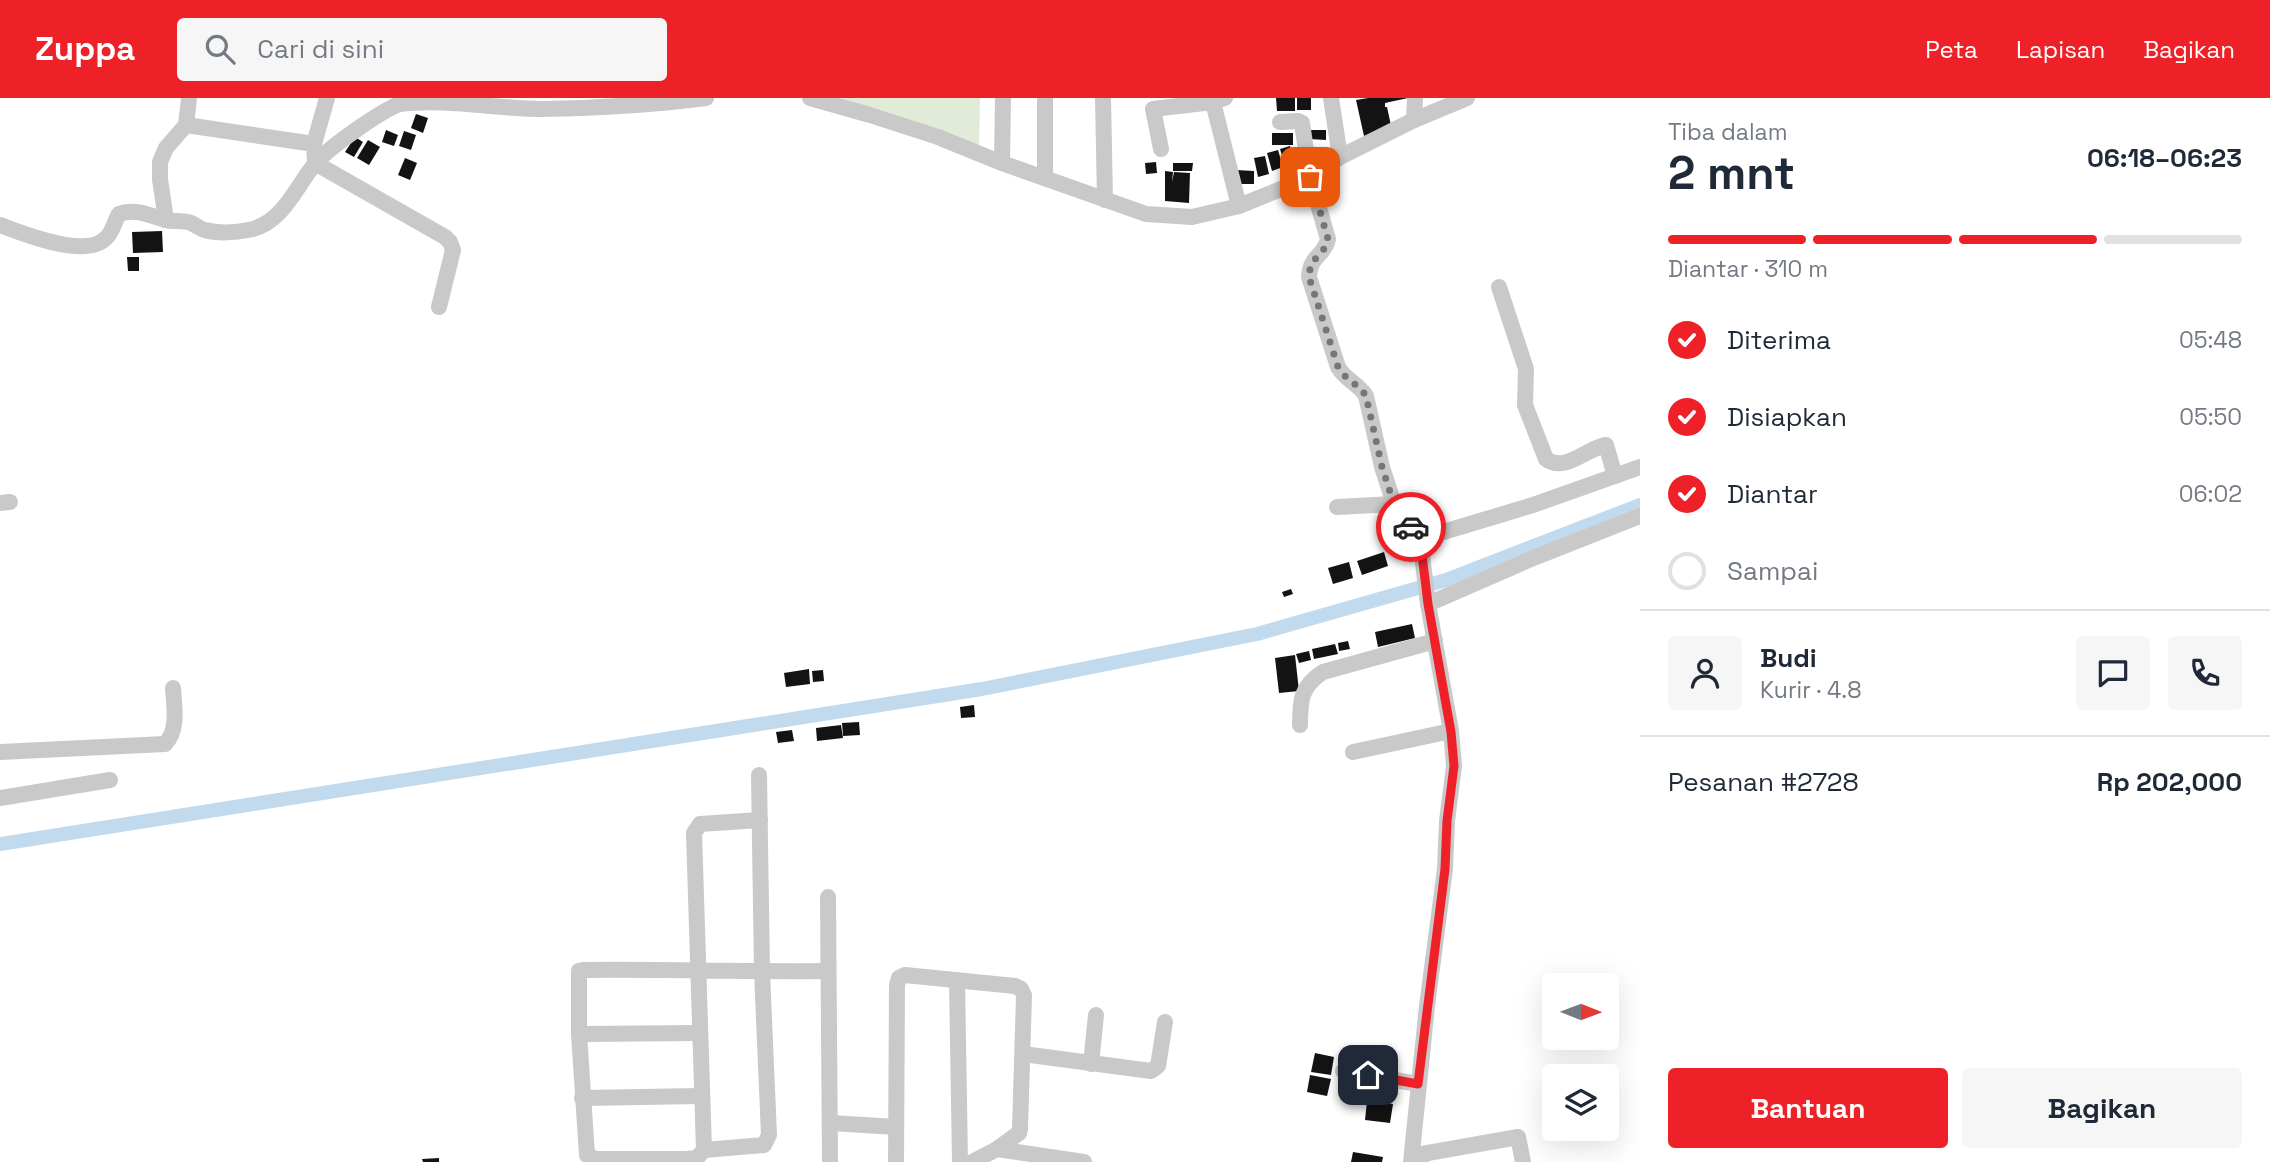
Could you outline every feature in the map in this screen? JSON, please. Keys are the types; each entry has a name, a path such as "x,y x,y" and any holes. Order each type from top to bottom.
{"street":[{"path":"166,220 160,162 166,148 186,125 190,98"},
{"path":"315,163 314,144 327,98"},
{"path":"0,225 48,243 88,245 98,244 107,238 121,212 149,214 166,220 192,223 211,231 231,232 258,227 273,218 297,192 315,163 373,119 398,104 407,102 427,99 466,100 541,109 569,102 655,104 706,98"},
{"path":"810,98 938,137 1002,163 1146,214 1187,217 1239,206 1310,177 1340,157 1414,120 1467,98"},
{"path":"1002,163 1003,98"},
{"path":"1045,98 1045,178"},
{"path":"1103,98 1105,200"},
{"path":"1331,98 1340,157"},
{"path":"1414,120 1415,98"},
{"path":"1161,149 1153,109 1217,99 1239,206"},
{"path":"1280,122 1302,122 1310,177 1328,239 1326,246 1311,263 1309,277 1338,367 1366,396 1382,467 1394,504 1420,546 1451,732 1454,766 1447,821 1445,869 1410,1162"},
{"path":"186,125 314,144"},
{"path":"315,163 450,242 452,256 439,307"},
{"path":"1499,287 1526,369 1525,405 1546,459 1554,464 1563,464 1605,444 1608,446 1615,476"},
{"path":"1420,546 1640,467"},
{"path":"1337,508 1394,504"},
{"path":"1428,601 1640,516"},
{"path":"1300,725 1303,691 1308,682 1323,672 1435,641"},
{"path":"0,752 165,744 172,737 174,727 173,688"},
{"path":"1353,752 1451,732"},
{"path":"704,1150 764,1145 769,1135 762,972 759,775"},
{"path":"0,797 110,780"},
{"path":"760,820 700,824 694,834 699,969 701,1096 704,1150 700,1156 693,1158 593,1158 585,1153 579,1034 578,975 581,970 699,969 827,971"},
{"path":"828,897 830,1162"},
{"path":"896,1162 897,981 901,975 1015,986 1021,989 1024,995 1020,1129 997,1150 972,1162"},
{"path":"957,980 960,1162"},
{"path":"1091,1064 1096,1015"},
{"path":"1023,1054 1151,1071 1158,1066 1165,1022"},
{"path":"579,1034 700,1033"},
{"path":"1343,1071 1418,1084"},
{"path":"582,1098 701,1096"},
{"path":"831,1123 895,1127"},
{"path":"1421,1162 1422,1154 1517,1137 1522,1162"},
{"path":"997,1150 1051,1160 1084,1162"}],"green space":[{"path":"840,98 980,98 979,148 903,118"}],"building":[{"path":"1276,98 1295,98 1295,111 1277,111"},
{"path":"1297,98 1311,98 1311,110 1297,110"},
{"path":"1408,98 1385,103 1392,130 1364,136 1356,100"},
{"path":"416,114 428,118 423,133 411,128"},
{"path":"386,130 398,135 394,146 382,142"},
{"path":"1309,130 1326,130 1326,140 1309,139"},
{"path":"404,131 416,135 411,150 399,146"},
{"path":"1272,133 1293,133 1293,145 1272,145"},
{"path":"355,137 363,142 354,157 345,152"},
{"path":"368,140 380,147 369,165 357,158"},
{"path":"1290,146 1295,162 1285,165 1280,149"},
{"path":"1278,150 1283,167 1272,171 1267,153"},
{"path":"1265,156 1269,174 1258,177 1254,158"},
{"path":"405,158 417,163 410,180 398,175"},
{"path":"1156,162 1157,173 1146,174 1145,163"},
{"path":"1173,163 1193,163 1192,171 1173,171"},
{"path":"1236,170 1254,171 1254,184 1236,184"},
{"path":"1165,171 1173,172 1172,182 1174,172 1190,173 1189,203 1165,201"},
{"path":"162,231 163,252 133,253 132,232"},
{"path":"127,257 139,257 139,271 128,271"},
{"path":"1384,552 1388,566 1362,575 1357,561"},
{"path":"1349,562 1353,578 1333,584 1328,568"},
{"path":"1291,589 1293,594 1284,597 1282,592"},
{"path":"1412,624 1415,638 1378,647 1375,632"},
{"path":"1348,641 1350,649 1339,651 1338,643"},
{"path":"1335,644 1338,654 1314,659 1312,649"},
{"path":"1309,651 1311,660 1299,663 1296,654"},
{"path":"1295,655 1299,691 1279,693 1275,658"},
{"path":"809,669 810,684 786,687 784,673"},
{"path":"823,670 824,681 813,682 812,671"},
{"path":"974,705 975,717 961,718 960,707"},
{"path":"859,722 860,735 843,736 842,723"},
{"path":"841,725 843,738 817,741 816,728"},
{"path":"792,730 794,741 778,743 776,732"},
{"path":"1315,1053 1334,1057 1331,1075 1311,1072"},
{"path":"1310,1075 1331,1079 1327,1096 1307,1092"},
{"path":"1376,1095 1388,1096 1387,1103 1393,1104 1390,1123 1365,1120 1367,1101 1375,1102"},
{"path":"1353,1152 1383,1157 1382,1162 1351,1162"},
{"path":"439,1158 439,1162 423,1162 422,1159"}],"waterway":[{"path":"0,844 982,689 1257,634 1446,580 1640,505"}],"way so far":[{"path":"1310,177 1328,239 1326,246 1311,263 1309,277 1338,367 1366,396 1382,467 1394,504 1411,527"}],"route":[{"path":"1368,1075 1418,1084 1445,869 1447,821 1454,766 1420,538 1411,527"}]}
